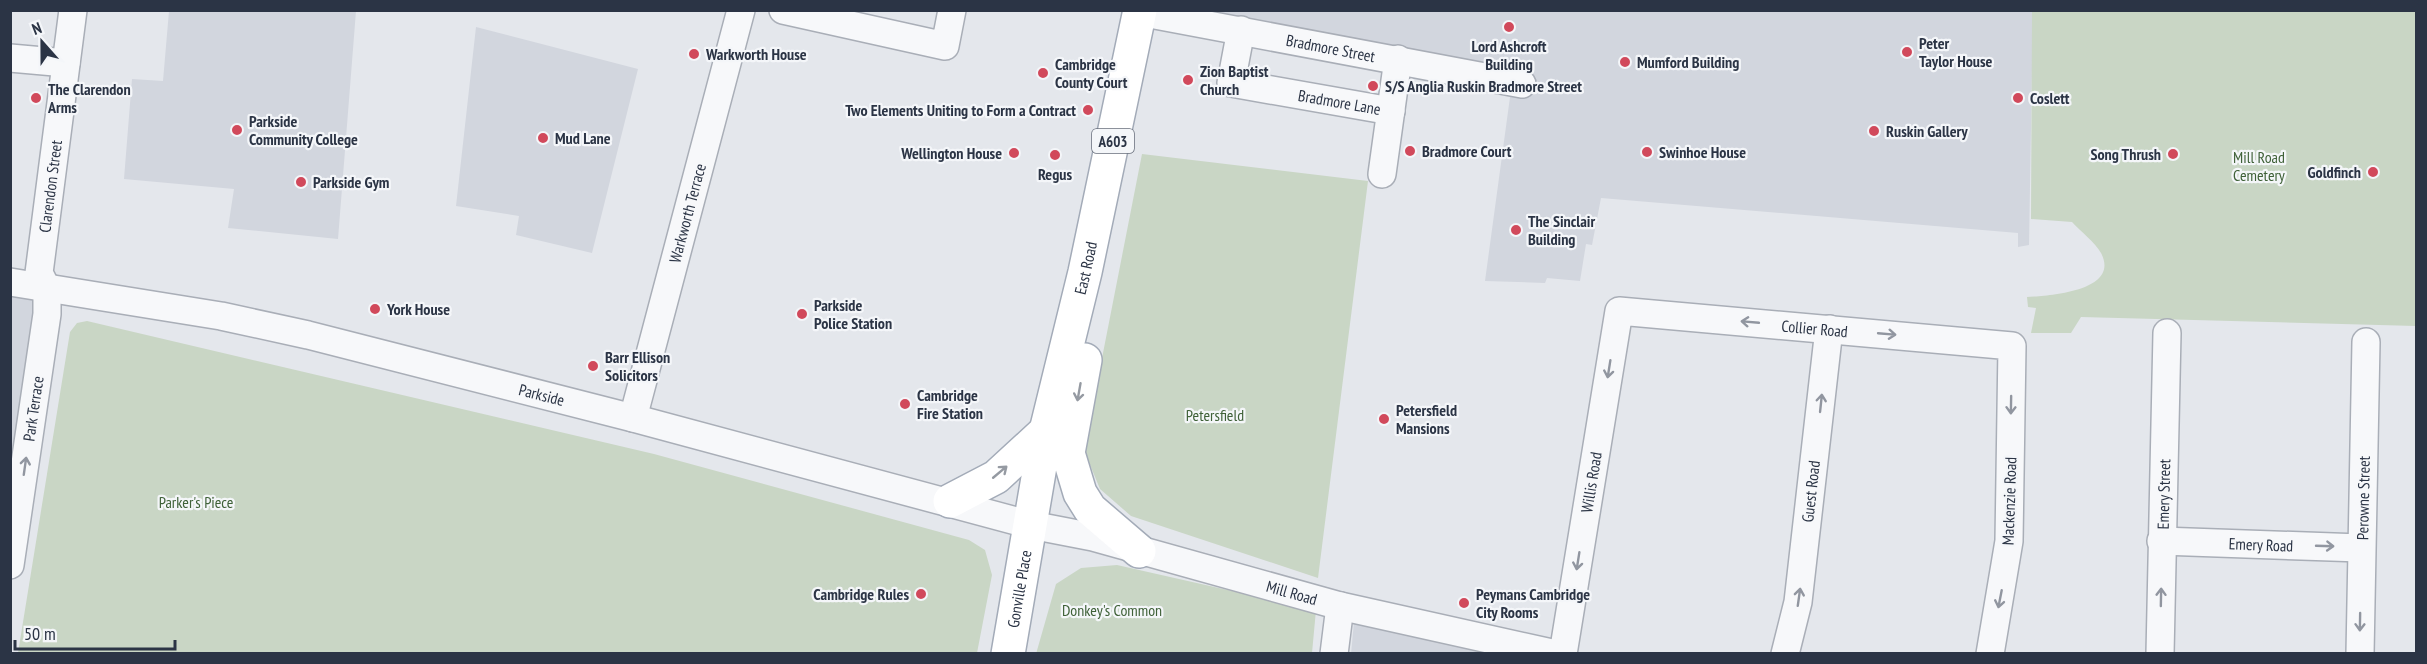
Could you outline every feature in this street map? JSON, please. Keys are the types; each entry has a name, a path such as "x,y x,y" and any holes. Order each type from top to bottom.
{"main road":[{"name":"East Road","path":"1031,525 1046,431 1085,272 1140,11"},
{"path":"1085,272 1089,337 1068,453 1080,493 1090,509 1139,551"},
{"path":"950,501 996,477 1046,431"},
{"name":"Gonville Place","path":"1008,654 1031,525"}],"street":[{"name":"Clarendon Street","path":"47,290 39,273 73,10"},
{"name":"Warkworth Terrace","path":"633,418 741,10"},
{"path":"783,10 945,46 952,10"},
{"name":"Bradmore Street","path":"1140,11 1522,84"},
{"name":"Bradmore Lane","path":"1240,30 1231,83 1391,111"},
{"path":"10,58 66,63"},
{"path":"1382,174 1398,59"},
{"name":"Parkside","path":"10,282 47,290 220,316 308,335 950,501 1031,525"},
{"name":"Park Terrace","path":"10,565 47,314 47,290"},
{"name":"Collier Road","path":"1619,311 2012,346"},
{"name":"Willis Road","path":"1563,654 1619,311"},
{"name":"Guest Road","path":"1785,654 1798,602 1829,328"},
{"name":"Emery Street","path":"2160,654 2168,333"},
{"name":"Perowne Street","path":"2360,654 2366,342"},
{"name":"Mackenzie Road","path":"1990,654 2009,541 2012,346"},
{"name":"Mill Road","path":"1031,525 1093,537 1340,606 1556,654"},
{"name":"Emery Road","path":"2162,541 2361,548"},
{"path":"1334,654 1340,606"}],"shaded area":[{"name":"Parkside Community College","path":"169,11 356,11 338,239 228,228 234,189 124,179 132,79 163,81"},
{"path":"1172,11 2033,11 2029,245 2018,247 2018,233 1601,198 1592,245 1586,244 1580,281 1547,278 1545,283 1485,281 1513,75"},
{"name":"Mud Lane","path":"476,27 638,69 592,253 516,235 519,216 456,206"},
{"path":"11,289 37,295 11,494"},
{"path":"1354,622 1500,654 1351,654"}],"green space":[{"name":"Mill Road Cemetery","path":"2032,11 2416,11 2416,326 2081,317 2071,333 2031,333 2036,308 2028,307 2027,297 2080,289 2101,276 2104,266 2101,253 2072,222 2031,219"},
{"name":"Petersfield","path":"1142,154 1368,181 1318,578 1131,516 1100,489 1084,450"},
{"name":"Parker's Piece","path":"87,321 654,454 969,540 985,550 992,575 977,653 18,653 70,332 77,323"},
{"name":"Donkey's Common","path":"1117,565 1316,610 1312,653 1036,654 1056,584 1081,568"}],"place":[{"name":"Lord Ashcroft Building","path":"1509,27"},
{"name":"Peter Taylor House","path":"1907,52"},
{"name":"Warkworth House","path":"694,54"},
{"name":"Mumford Building","path":"1625,62"},
{"name":"Cambridge County Court","path":"1043,73"},
{"name":"Zion Baptist Church","path":"1188,80"},
{"name":"S/S Anglia Ruskin Bradmore Street","path":"1373,86"},
{"name":"The Clarendon Arms","path":"36,98"},
{"name":"Coslett","path":"2018,98"},
{"name":"Two Elements Uniting to Form a Contract","path":"1088,110"},
{"name":"Parkside Community College","path":"237,130"},
{"name":"Ruskin Gallery","path":"1874,131"},
{"name":"Mud Lane","path":"543,138"},
{"name":"Bradmore Court","path":"1410,151"},
{"name":"Swinhoe House","path":"1647,152"},
{"name":"Wellington House","path":"1014,153"},
{"name":"Song Thrush","path":"2173,154"},
{"name":"Regus","path":"1055,155"},
{"name":"Goldfinch","path":"2373,172"},
{"name":"Parkside Gym","path":"301,182"},
{"name":"The Sinclair Building","path":"1516,230"},
{"name":"York House","path":"375,309"},
{"name":"Parkside Police Station","path":"802,314"},
{"name":"Barr Ellison Solicitors","path":"593,366"},
{"name":"Cambridge Fire Station","path":"905,404"},
{"name":"Petersfield Mansions","path":"1384,419"},
{"name":"Cambridge Rules","path":"921,594"},
{"name":"Peymans Cambridge City Rooms","path":"1464,603"}]}
